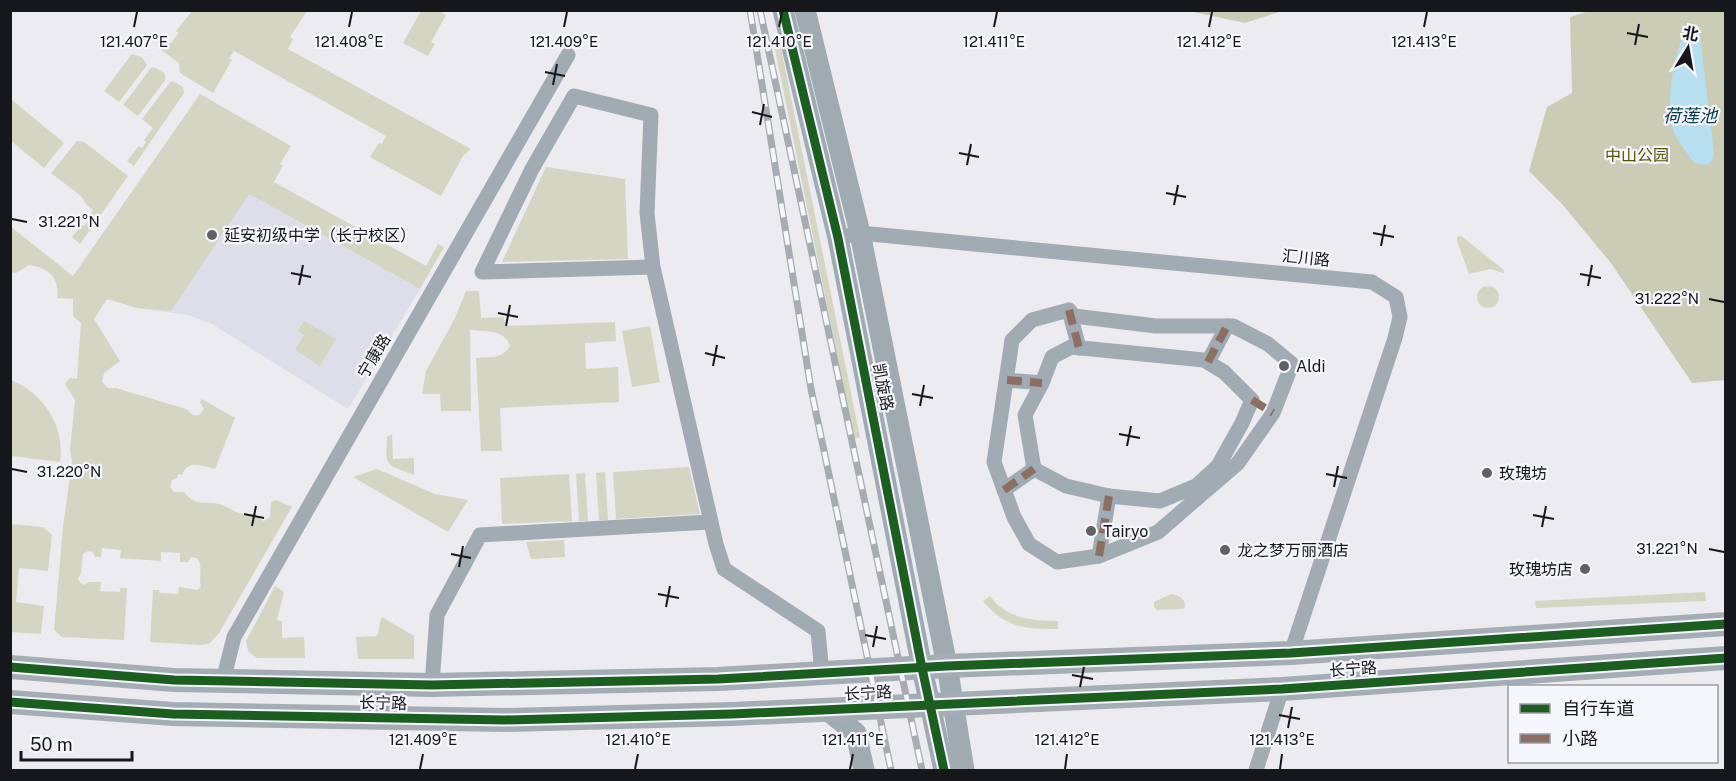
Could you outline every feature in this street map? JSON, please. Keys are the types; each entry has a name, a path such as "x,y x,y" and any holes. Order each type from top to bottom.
{"main road":[{"name":"长宁路","path":"10,667 174,680 432,685 718,679 947,666 1291,653 1725,624"},
{"name":"长宁路","path":"10,702 173,714 505,720 827,710 1282,689 1725,657"}],"street":[{"name":"凯旋路","path":"783,10 838,238 944,771"},
{"name":"凯旋路","path":"805,10 860,233 947,666 964,771"},
{"name":"凯旋路","path":"819,10 847,148 854,209"},
{"name":"宁康路","path":"223,681 234,637 568,55"},
{"path":"653,267 482,272 532,168 574,96 651,115 647,213 653,267 659,301 699,464 710,522 724,569 818,631 822,674"},
{"name":"汇川路","path":"838,238 860,233 1372,282 1396,297 1400,317 1395,338 1291,653"},
{"path":"1069,310 1074,316 1156,326 1233,326 1268,344 1292,364 1274,413 1238,463 1158,532 1099,556 1057,562 1029,544 1014,517 994,462 1012,340 1032,320 1069,310"},
{"path":"1069,310 1079,348"},
{"path":"1208,362 1227,326"},
{"path":"1034,469 1025,415 1042,383 1052,357 1071,347 1204,360 1224,372 1252,400 1274,413"},
{"path":"1007,380 1042,383"},
{"path":"1034,469 1066,486 1109,496 1160,501 1196,486 1218,466 1252,400"},
{"path":"1004,490 1034,469"},
{"path":"1099,556 1109,496"},
{"path":"432,685 437,615 480,535 710,522"},
{"path":"1256,771 1282,689"},
{"path":"827,710 856,733 864,771"}],"shaded area":[{"name":"延安初级中学（长宁校区）","path":"200,94 249,194 420,289 348,409 212,324 188,315 137,308"}],"green space":[{"path":"1282,10 1245,23 1189,11"},
{"name":"中山公园","path":"1592,10 1725,11 1725,380 1692,383 1611,263 1562,204 1529,171 1547,107 1572,93 1570,17"},
{"path":"192,11 307,11 290,37 293,39 288,49 471,149 463,156 441,196 370,157 386,136 234,51 229,58 232,60 213,93 180,73 179,63 161,50 167,42 170,44 179,33 176,31"},
{"path":"421,11 439,11 446,15 431,42 435,44 428,56 403,43"},
{"path":"781,48 860,437 854,439 775,49"},
{"path":"132,54 142,57 147,65 119,102 104,91"},
{"path":"154,67 164,73 166,79 138,116 123,105"},
{"path":"173,81 183,87 184,93 134,166 127,161 139,146 142,148 146,142 144,140 153,128 142,119"},
{"path":"200,94 291,146 280,164 283,165 274,182 426,266 438,244 444,247 420,289 249,194 171,311 137,308 107,299 94,319 120,361 104,373 102,382 108,388 116,388 186,409 193,415 199,415 204,409 200,402 202,399 235,418 215,469 191,465 184,470 182,475 178,474 177,478 172,480 170,487 174,492 184,492 195,501 220,504 239,513 255,513 264,521 270,517 271,502 276,500 292,507 219,633 210,643 202,645 150,642 153,590 159,590 160,593 178,594 179,587 198,590 201,586 201,568 197,558 191,557 188,562 180,562 180,553 161,552 161,561 120,558 121,550 102,548 101,557 95,557 93,552 88,551 83,554 81,573 78,578 84,585 89,582 101,582 100,591 120,592 120,588 127,588 124,640 62,637 54,630 63,527 72,461 70,450 75,400 65,384 70,378 77,379 81,323 73,316 73,299 57,298 57,285 47,271 29,265 16,273 11,272 11,227 73,276"},
{"path":"12,100 64,143 44,168 11,141"},
{"path":"77,141 84,142 128,176 80,244 72,237 90,219 88,217 93,210 81,196 51,173"},
{"path":"546,167 625,179 628,259 502,262"},
{"path":"1461,236 1504,270 1504,273 1490,269 1469,274 1457,241 1457,237"},
{"path":"1488,286 1496,289 1499,297 1496,305 1488,308 1480,305 1477,297 1480,289"},
{"path":"466,291 479,291 481,318 504,317 505,326 615,322 616,341 585,343 586,369 618,367 619,402 500,408 502,451 481,451 476,358 496,356 507,350 510,346 504,337 494,332 470,330 471,411 441,411 440,394 422,394 426,371 455,318"},
{"path":"304,321 336,339 320,366 295,350 304,335 298,331"},
{"path":"650,326 660,382 632,387 622,331"},
{"path":"11,380 33,393 50,413 59,436 60,462 11,456"},
{"path":"392,434 393,459 414,458 414,475 389,464 386,454 387,437"},
{"path":"689,467 700,514 616,519 613,472"},
{"path":"377,469 435,494 468,500 448,532 353,477"},
{"path":"605,472 608,520 599,520 596,473"},
{"path":"585,473 588,521 579,521 576,474"},
{"path":"569,474 572,521 502,524 500,478"},
{"path":"10,524 43,527 52,535 48,571 19,568 16,602 44,606 41,634 11,632"},
{"path":"564,540 565,557 531,559 526,542"},
{"path":"275,586 284,592 277,620 282,621 282,638 304,637 305,658 257,658 248,651 246,641"},
{"path":"1705,592 1706,601 1536,608 1535,601"},
{"path":"1171,594 1183,599 1185,607 1183,609 1157,610 1154,607 1154,602"},
{"path":"990,596 1004,610 1012,614 1030,619 1058,621 1058,629 1026,627 1008,622 999,617 983,601"},
{"path":"382,617 414,636 414,659 358,659 356,637 377,636"}],"water":[{"name":"荷莲池","path":"1695,26 1699,28 1714,153 1712,161 1707,165 1694,163 1676,136 1670,117 1676,55 1687,31"}],"railway":[{"path":"750,10 811,389 891,770"},
{"path":"760,10 922,770"}],"marked path":[{"path":"1069,310 1079,348"},
{"path":"1208,362 1227,326"},
{"path":"1007,380 1042,383"},
{"path":"1252,400 1273,413"},
{"path":"1004,490 1034,469"},
{"path":"1099,556 1109,496"}],"cycle path":[{"path":"783,10 838,238 944,770"},
{"path":"10,667 174,680 432,685 718,679 947,666 1291,653 1726,624"},
{"path":"10,702 173,714 505,720 732,714 1282,689 1726,658"}],"place":[{"name":"延安初级中学（长宁校区）","path":"212,235"},
{"name":"Aldi","path":"1284,366"},
{"name":"玫瑰坊","path":"1487,473"},
{"name":"Tairyo","path":"1091,531"},
{"name":"龙之梦万丽酒店","path":"1225,550"},
{"name":"玫瑰坊店","path":"1585,569"}]}
